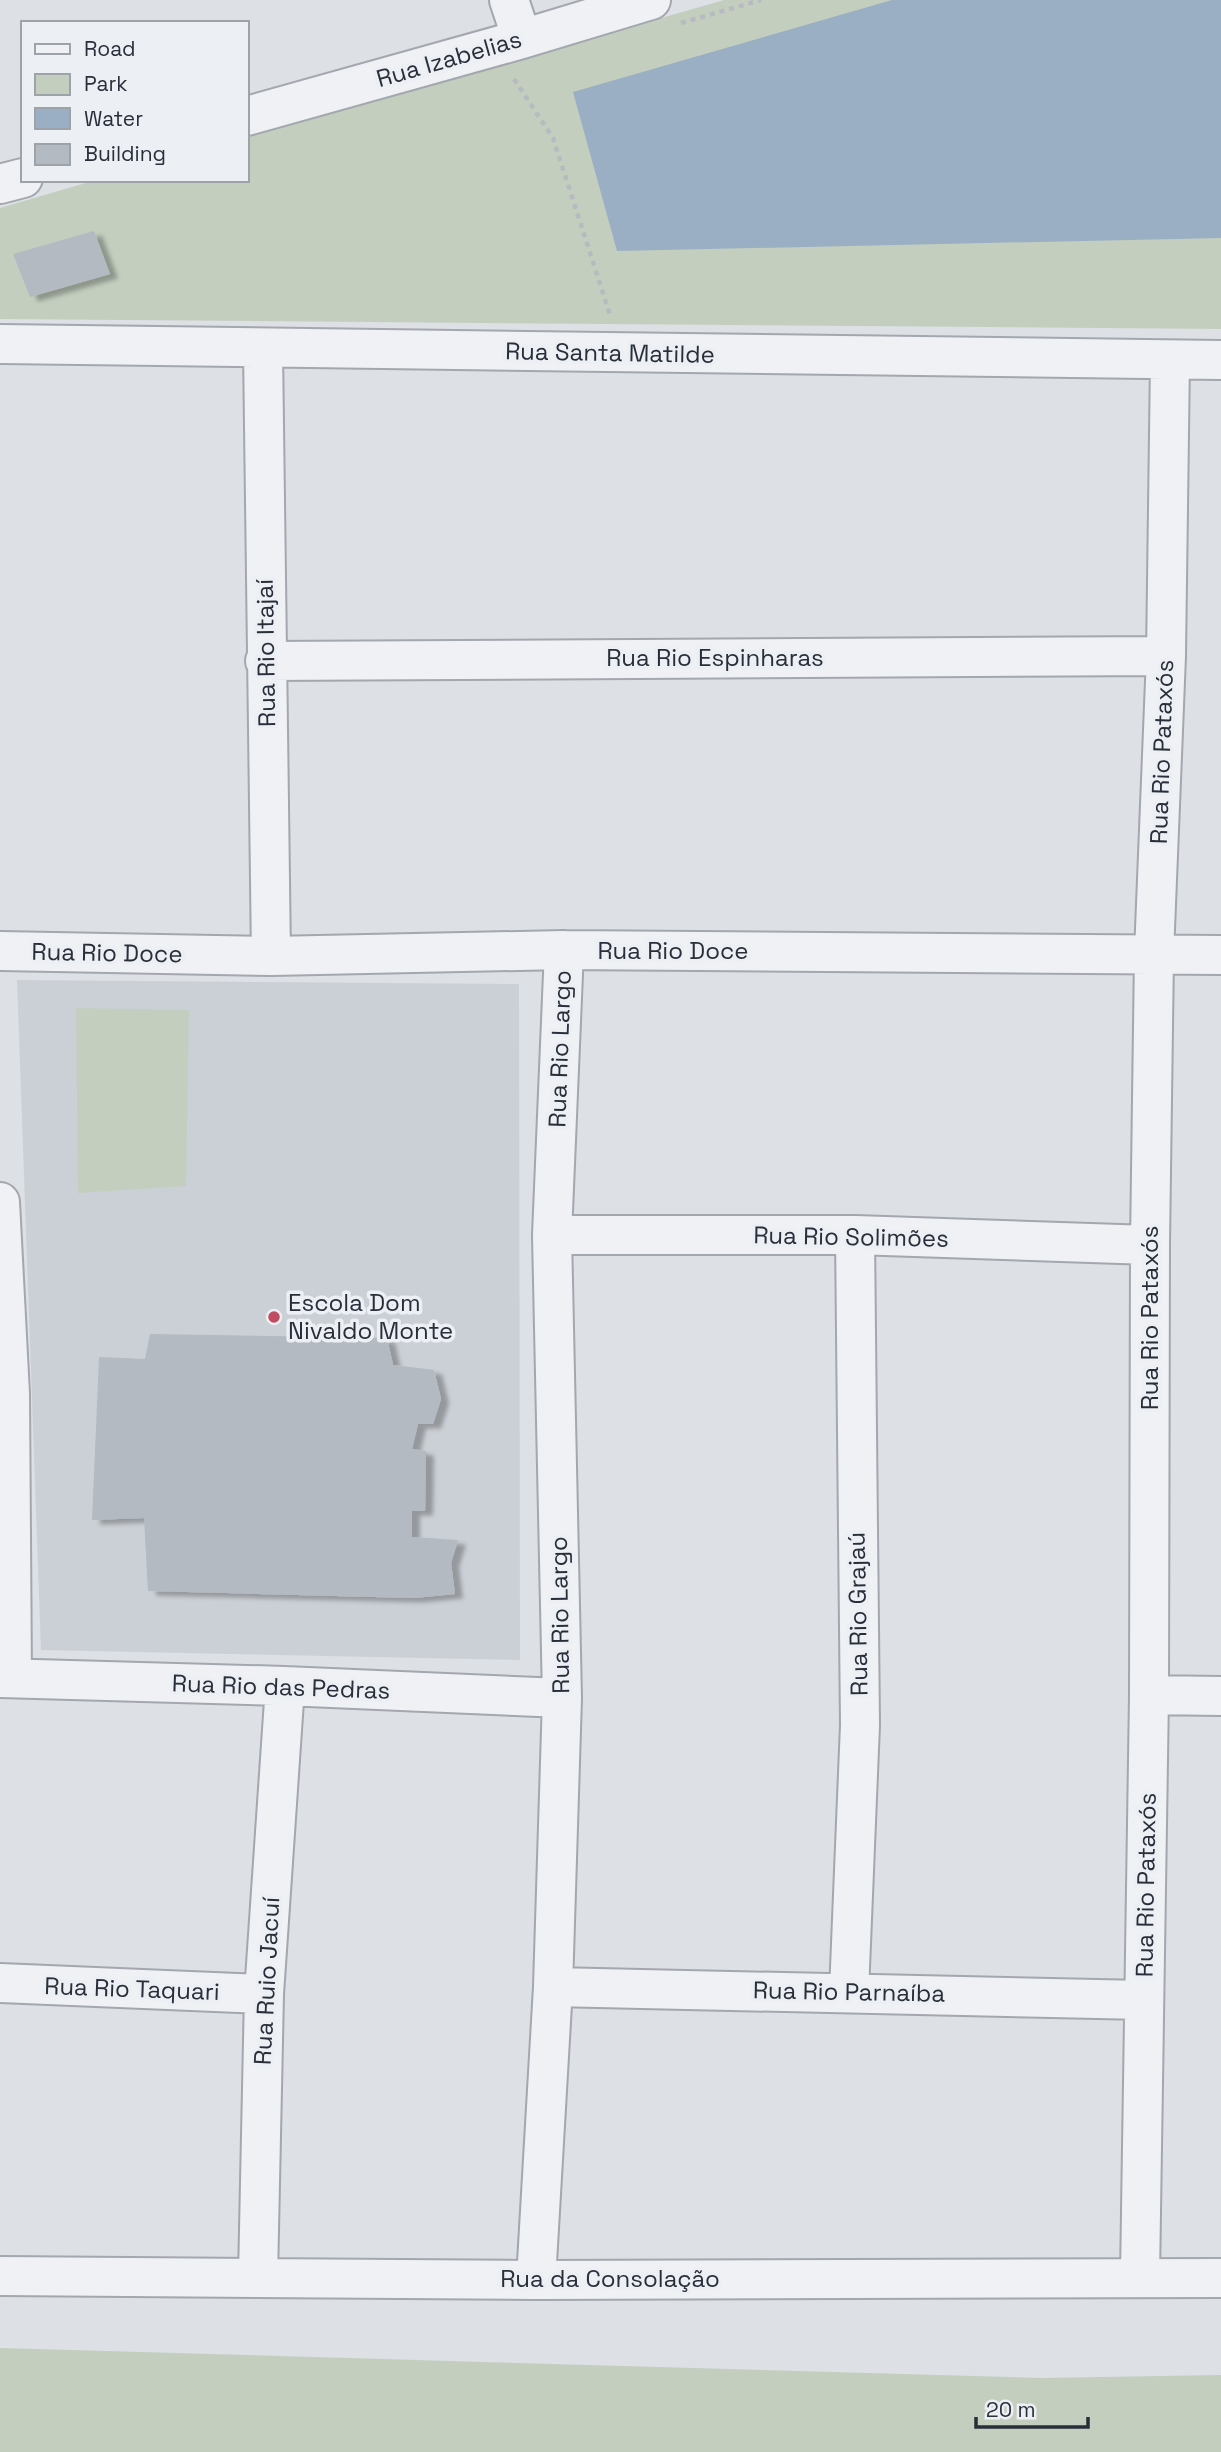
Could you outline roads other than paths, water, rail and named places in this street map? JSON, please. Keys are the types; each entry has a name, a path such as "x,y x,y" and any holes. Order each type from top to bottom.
{"street":[{"path":"509,0 517,56"},
{"name":"Rua Izabelias","path":"248,116 517,56 660,13"},
{"path":"0,184 21,179"},
{"name":"Rua Santa Matilde","path":"0,344 1221,360"},
{"name":"Rua Rio Itajaí","path":"263,349 265,661 271,956"},
{"name":"Rua Rio Pataxós","path":"1140,2277 1149,1695 1154,954 1166,656 1170,360"},
{"name":"Rua Rio Espinharas","path":"265,661 1166,656"},
{"name":"Rua Rio Doce","path":"0,951 271,956 564,950 1221,955"},
{"name":"Rua Rio Largo","path":"536,2280 553,1987 562,1698 552,1235 564,950"},
{"path":"0,1202 5,1394 6,1678"},
{"name":"Rua Rio Solimões","path":"552,1235 855,1235 1150,1244"},
{"name":"Rua Rio Grajaú","path":"849,1992 860,1725 855,1235"},
{"name":"Rua Rio das Pedras","path":"6,1678 562,1698"},
{"name":"Rua Ruio Jacuí","path":"258,2277 264,1994 285,1686"},
{"path":"1149,1695 1221,1696"},
{"name":"Rua Rio Taquari","path":"0,1983 264,1994"},
{"name":"Rua Rio Parnaíba","path":"553,1987 1144,2000"},
{"name":"Rua da Consolação","path":"0,2276 536,2280 1221,2278"}],"water":[{"path":"892,0 1221,0 1221,238 617,251 573,92"}],"place":[{"name":"Escola Dom Nivaldo Monte","path":"274,1317"}]}
